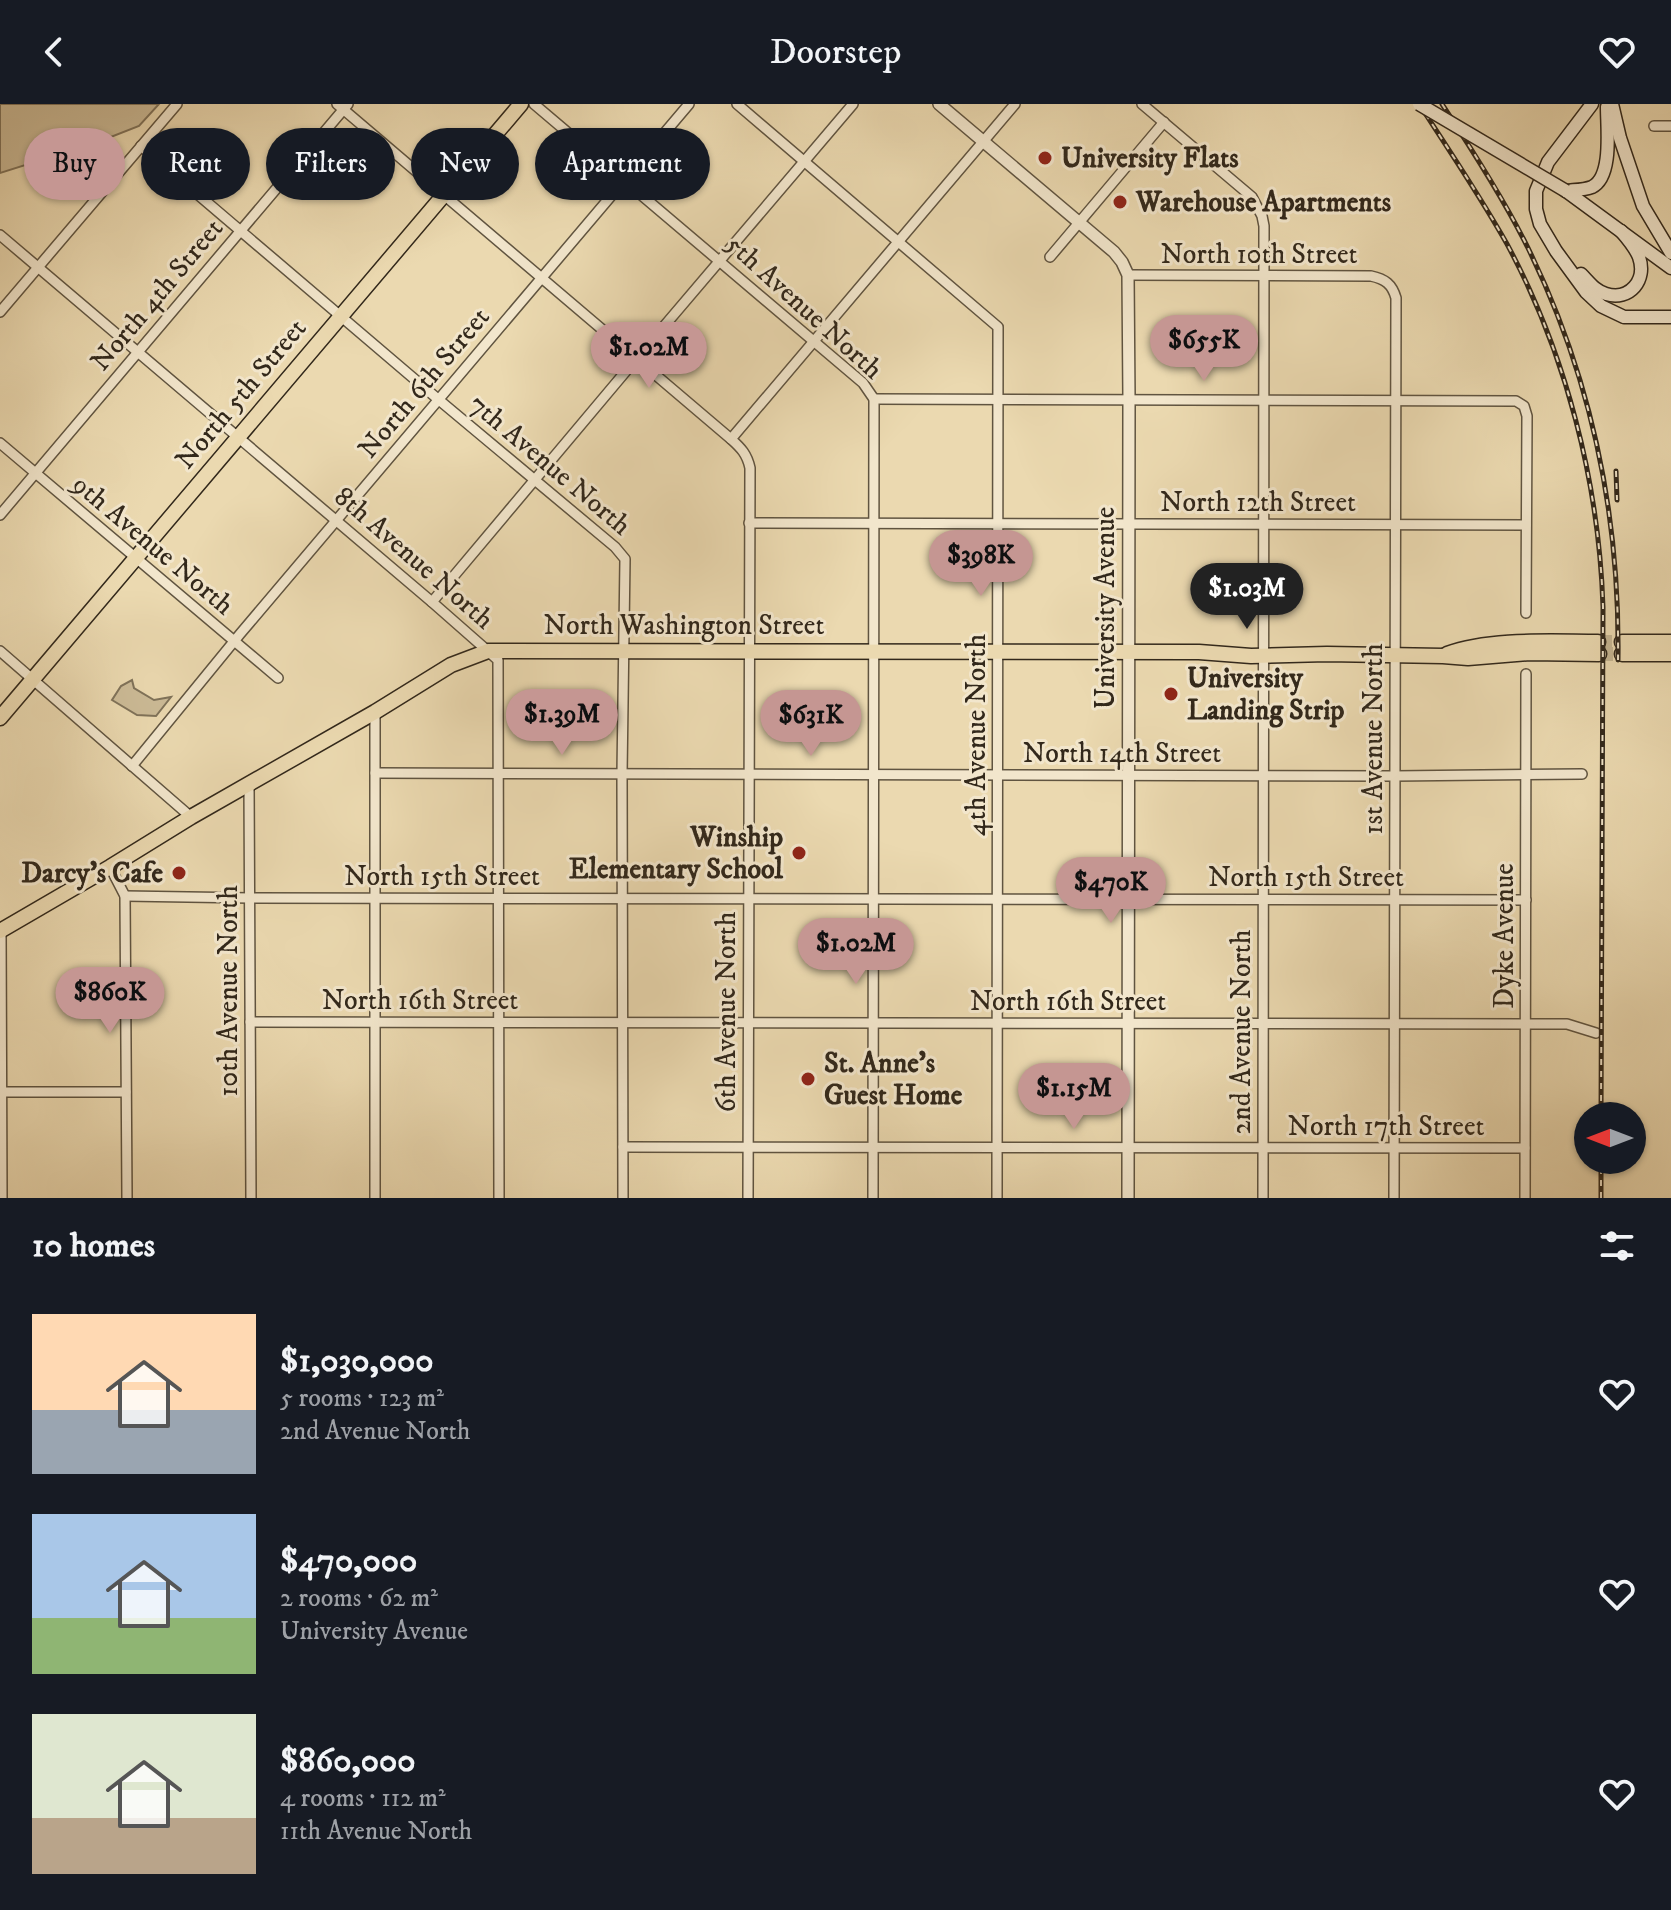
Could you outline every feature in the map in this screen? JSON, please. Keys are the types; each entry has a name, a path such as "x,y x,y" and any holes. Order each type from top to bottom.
{"main road":[{"name":"North 5th Street","path":"500,128 521,104"},
{"path":"1419,104 1566,191 1671,268"},
{"path":"1569,134 1585,104"},
{"path":"1592,104 1548,162 1536,191 1540,224 1586,292 1601,306 1624,317 1671,317"},
{"path":"1566,191 1595,186 1602,178 1607,162 1610,104"},
{"path":"1610,104 1643,206 1671,253"},
{"name":"North 5th Street","path":"0,718 439,200"},
{"path":"1556,251 1596,290 1608,295 1621,295 1632,291 1639,283 1642,268 1634,247 1621,231"},
{"path":"1671,642 1622,648 1671,654"},
{"name":"North Washington Street","path":"0,930 451,665 488,651 1199,652 1263,656 1327,654 1468,658 1599,648"}],"street":[{"path":"156,128 177,104"},
{"name":"5th Avenue North","path":"534,104 562,128"},
{"name":"North 6th Street","path":"668,128 689,104"},
{"name":"4th Avenue North","path":"737,104 998,327 997,1198"},
{"path":"432,602 853,104"},
{"path":"939,104 1114,252 1128,275"},
{"path":"731,439 1015,104"},
{"name":"2nd Avenue North","path":"1142,104 1252,197 1264,226 1263,1198"},
{"name":"6th Avenue North","path":"343,106 411,165"},
{"name":"North 4th Street","path":"0,515 343,106"},
{"path":"1050,257 1164,122"},
{"path":"1654,126 1671,126"},
{"path":"0,312 141,146"},
{"name":"7th Avenue North","path":"205,200 615,547 625,559 623,1198"},
{"name":"6th Avenue North","path":"451,200 731,439 748,459 748,1198"},
{"name":"North 6th Street","path":"132,766 606,200"},
{"name":"5th Avenue North","path":"647,200 863,383 874,399 873,1198"},
{"name":"8th Avenue North","path":"0,235 498,660 499,1198"},
{"name":"North 10th Street","path":"1128,275 1371,276 1389,283"},
{"name":"University Avenue","path":"1128,275 1128,1198"},
{"name":"1st Avenue North","path":"1389,283 1396,298 1394,1198"},
{"path":"874,399 1516,401 1524,406 1527,416 1526,613"},
{"name":"9th Avenue North","path":"0,443 278,678"},
{"name":"North 12th Street","path":"749,523 1526,525"},
{"path":"0,651 191,817"},
{"name":"Dyke Avenue","path":"1525,1198 1526,674"},
{"path":"375,712 375,1198"},
{"name":"North 14th Street","path":"375,773 1582,774"},
{"name":"10th Avenue North","path":"249,784 251,1198"},
{"path":"110,867 125,896 127,1198"},
{"name":"North 15th Street","path":"125,896 1526,900"},
{"path":"0,930 2,1198"},
{"name":"North 16th Street","path":"250,1022 1567,1024 1596,1033"},
{"path":"1,1092 126,1092"},
{"name":"North 17th Street","path":"623,1147 1525,1148"}],"shaded area":[{"path":"0,104 159,104 139,126 125,131 125,128 24,128 24,165 0,173"},
{"path":"132,680 134,688 154,700 171,697 156,716 137,715 112,700 121,686"}],"tunnel":[{"path":"1598,642 1622,642"},
{"path":"1599,654 1622,654"}],"railway":[{"path":"1419,104 1497,226 1528,286 1576,420 1595,513 1603,607 1601,1102"},
{"path":"1442,104 1524,240 1567,340 1583,392 1607,497 1617,605 1618,660"},
{"path":"1616,471 1617,500"},
{"path":"1601,1174 1601,1198"}],"place":[{"name":"University Flats","path":"1045,158"},
{"name":"Warehouse Apartments","path":"1120,202"},
{"name":"University Landing Strip","path":"1171,694"},
{"name":"Winship Elementary School","path":"799,853"},
{"name":"Darcy’s Cafe","path":"179,873"},
{"name":"St. Anne's Guest Home","path":"808,1079"}]}
